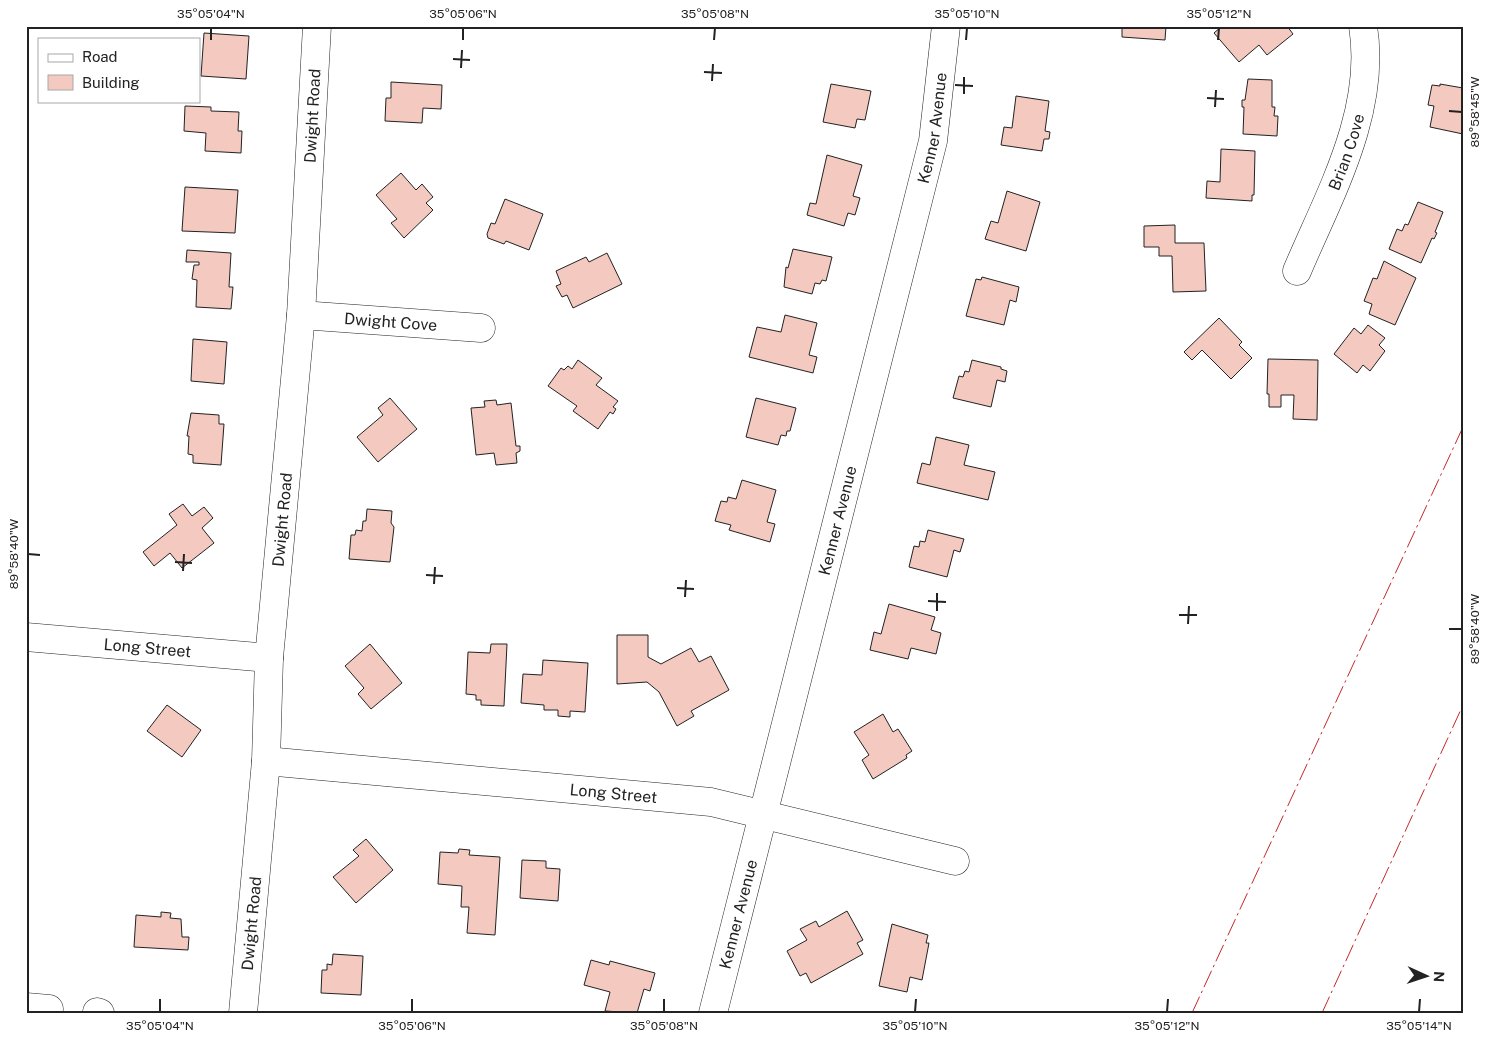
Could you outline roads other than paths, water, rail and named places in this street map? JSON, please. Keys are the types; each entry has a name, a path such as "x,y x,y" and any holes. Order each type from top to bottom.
{"street":[{"name":"Dwight Road","path":"243,1013 266,761 269,658 301,315 317,26"},
{"name":"Kenner Avenue","path":"713,1013 932,141 946,26"},
{"name":"Brian Cove","path":"1297,271 1359,116 1365,76 1363,26"},
{"name":"Dwight Cove","path":"301,315 482,328"},
{"name":"Long Street","path":"26,637 269,658"},
{"name":"Long Street","path":"266,761 711,802 763,813 955,861"}]}
